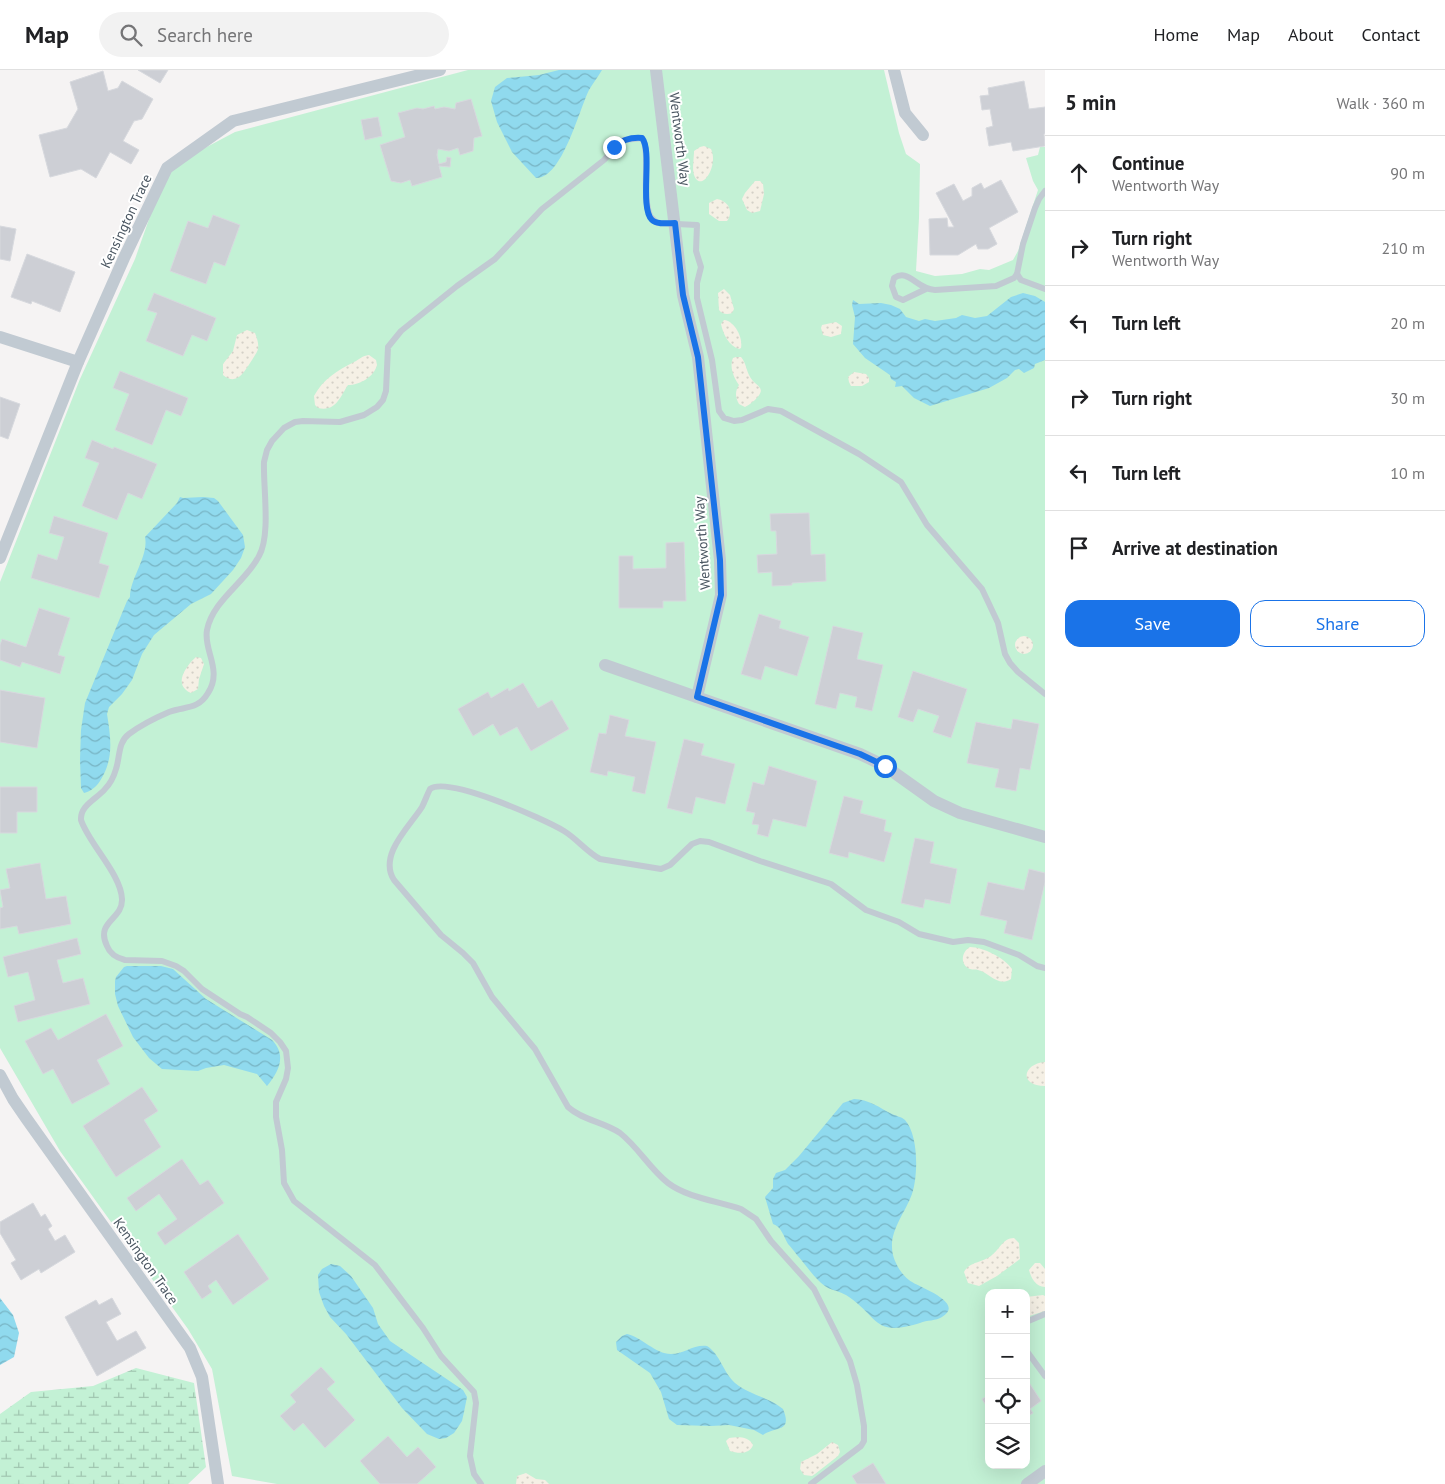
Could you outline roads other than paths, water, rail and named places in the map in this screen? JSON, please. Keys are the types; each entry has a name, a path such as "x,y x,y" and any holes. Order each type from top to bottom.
{"street":[{"name":"Kensington Trace","path":"0,558 78,362 124,258 167,168 233,121 440,70"},
{"name":"Wentworth Way","path":"656,70 683,295 698,357 720,560 721,595 697,697"},
{"path":"894,70 905,113 924,135"},
{"path":"0,338 78,362"},
{"path":"605,665 860,754 885,766 934,801 960,813 1045,838"},
{"name":"Kensington Trace","path":"0,1075 18,1105 190,1348 202,1376 218,1484"},
{"path":"1027,1484 1045,1471"}],"lane":[{"path":"482,1484 474,1474 470,1456 476,1403 474,1392 445,1361 423,1328 375,1265 294,1201 286,1187 276,1107 278,1094 286,1079 288,1068 284,1047 271,1033 202,988 176,966 162,962 120,959 106,945 104,931 107,923 122,904 121,894 117,882 84,828 80,817 83,810 105,790 111,780 116,769 122,743 126,737 139,727 169,712 198,705 210,692 214,671 207,639 207,629 216,610 255,564 262,550 265,456 268,445 284,428 295,422 303,420 340,422 364,415 377,407 383,400 386,391 388,347 401,331 456,286 492,262 542,209 604,160 620,142 642,138 646,149 646,191 650,216 657,223 697,225 696,251 701,267 697,283 697,298 712,360 717,406 721,414 724,418 734,421 742,420 768,409 781,410 859,454 901,482 927,525 982,589 998,622 1005,654 1010,663 1045,694"},
{"path":"926,289 904,274 894,278 892,286 896,297 903,300 926,289 958,290 996,286 1008,282 1017,274 1035,208 1045,191"},
{"path":"1017,274 1021,280 1045,289"},
{"path":"811,1484 861,1446 865,1436 857,1385 852,1367 814,1289 771,1241 750,1214 741,1209 678,1189 652,1168 619,1133 568,1107 535,1049 492,997 473,963 464,953 441,935 394,880 391,864 396,842 421,808 430,789 438,786 448,786 524,811 564,830 592,855 600,859 661,869 670,865 692,844 700,841 709,842 831,884 866,910 899,922 919,934 953,942 980,940 1019,955 1037,966 1045,968"},
{"path":"1030,1320 1045,1314"},
{"path":"1030,1355 1045,1376"}],"water":[{"path":"559,70 602,70 589,90 562,156 545,175 536,178 512,152 497,122 491,101 495,87 507,78 539,75"},
{"path":"1023,293 1035,296 1045,302 1045,360 1035,364 1034,368 1024,373 1019,369 1015,370 1007,378 989,388 930,406 914,398 902,386 895,387 896,382 891,379 890,375 865,358 853,344 855,317 852,305 853,300 859,304 881,303 891,305 900,309 906,317 919,321 925,319 935,321 956,318 962,315 975,318 987,316 1011,297"},
{"path":"180,497 214,498 218,501 243,535 245,547 241,558 233,570 211,594 191,604 154,635 142,654 132,680 109,707 107,714 110,732 108,765 95,787 84,793 81,788 80,759 81,730 85,703 130,597 146,544 145,537 177,503"},
{"path":"127,966 161,966 173,969 206,999 272,1040 277,1046 280,1063 275,1075 267,1086 257,1074 224,1065 198,1071 162,1069 149,1058 133,1037 118,1006 115,994 116,977"},
{"path":"854,1099 869,1102 902,1118 910,1127 916,1156 914,1186 896,1227 892,1240 892,1252 897,1265 906,1277 913,1283 944,1300 948,1306 948,1311 940,1318 905,1327 885,1327 879,1324 849,1297 828,1288 820,1282 788,1244 780,1229 773,1224 765,1197 773,1188 773,1179 776,1173 785,1170 799,1156 843,1103"},
{"path":"331,1264 340,1266 351,1276 373,1308 378,1324 390,1341 463,1390 467,1397 464,1412 462,1421 454,1433 446,1438 439,1439 427,1434 402,1408 346,1334 330,1317 319,1292 318,1275 322,1269"},
{"path":"0,1298 13,1315 19,1333 14,1357 0,1365"},
{"path":"627,1334 638,1338 659,1351 671,1354 698,1346 707,1346 715,1354 735,1383 783,1409 786,1422 781,1428 763,1435 754,1430 729,1425 677,1425 669,1419 661,1392 650,1373 617,1350 616,1342"}]}
